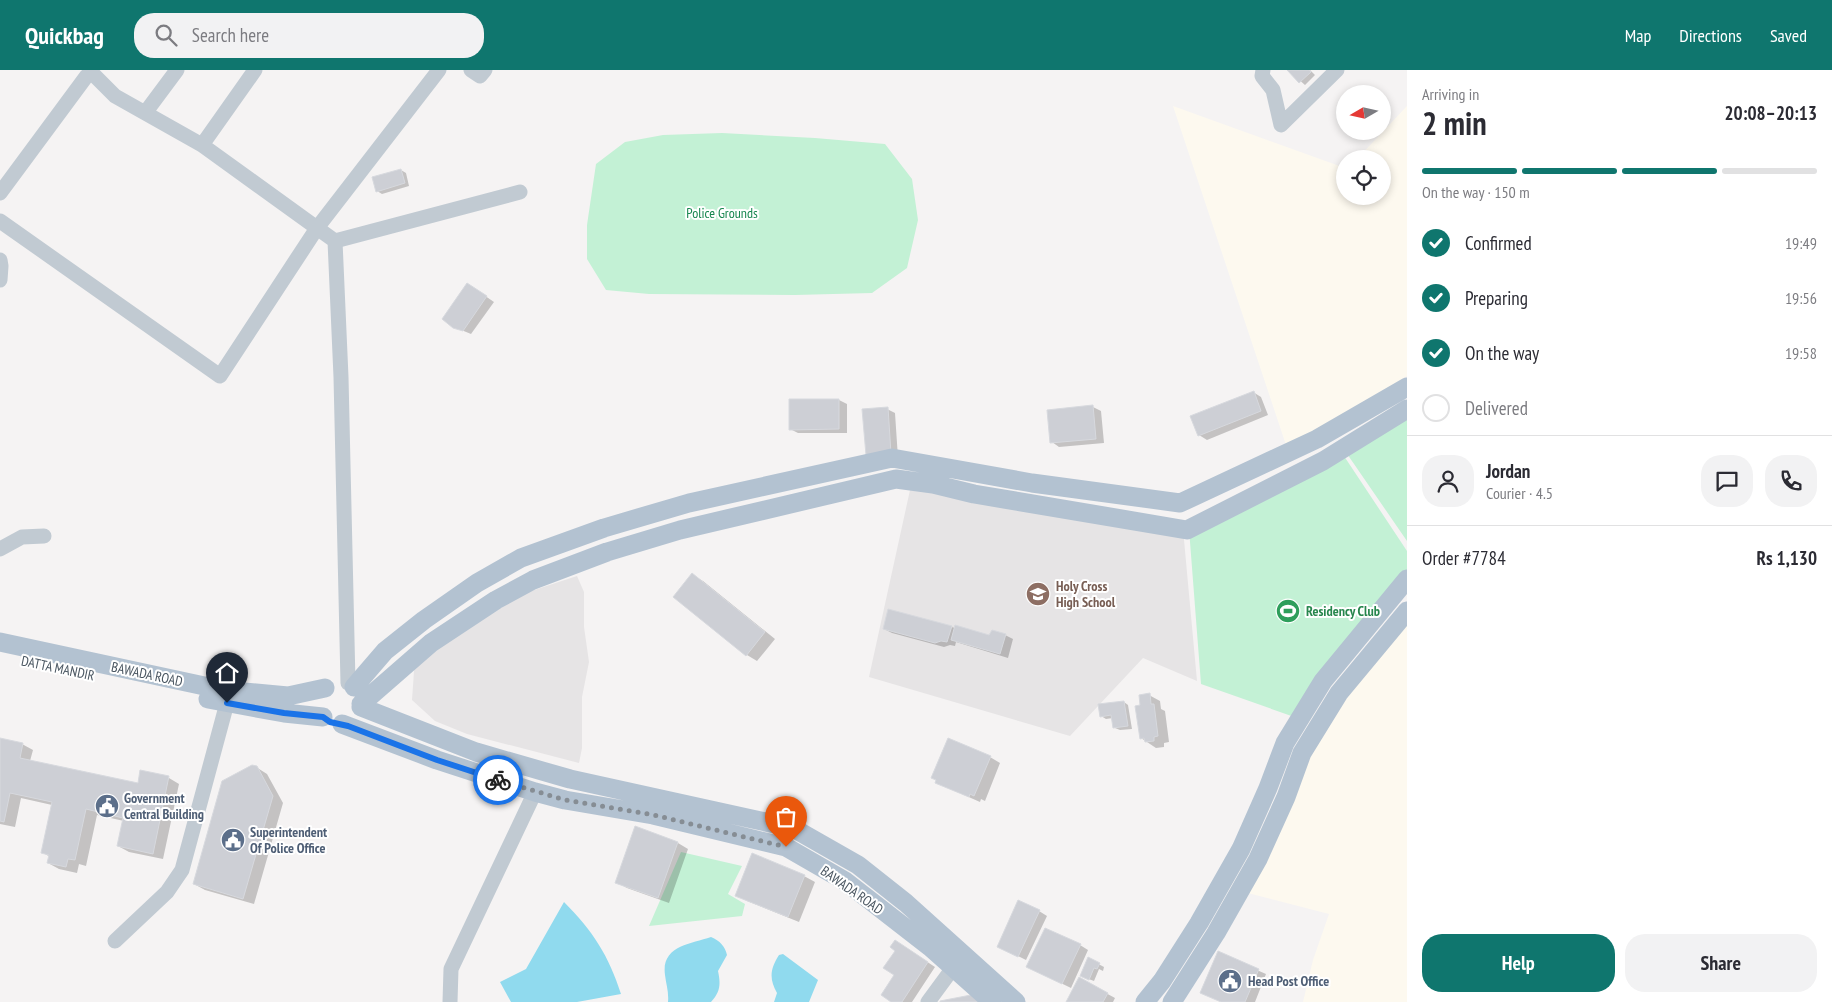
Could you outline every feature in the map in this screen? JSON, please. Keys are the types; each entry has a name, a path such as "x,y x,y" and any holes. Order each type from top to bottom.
{"main road":[{"path":"1016,1002 906,904 858,865 793,828 570,779 476,752 356,695 336,682 325,688 319,699 323,717 330,722 342,724 351,722 357,715 356,695 385,651 424,620 477,583 520,558 604,528 689,502 892,458 1032,483 1180,503 1317,439 1407,387"},
{"path":"356,695 496,600 533,580 607,552 680,530 896,479 934,484 974,494 1187,530 1323,461 1407,409"},
{"path":"892,458 896,479"},
{"path":"1145,1002 1162,981 1199,923 1241,849 1268,788 1285,743 1323,681 1407,579"},
{"path":"1172,1002 1216,933 1258,859 1286,797 1302,753 1339,692 1407,611"},
{"name":"BAWADA ROAD","path":"0,642 223,690 288,696 325,688"},
{"name":"DATTA MANDIR","path":"0,655 227,703 284,713 323,717"},
{"name":"BAWADA ROAD","path":"342,724 437,760 535,792 565,800 654,815 786,847 845,881 930,947 992,1002"}],"street":[{"path":"0,193 90,70 115,96 202,145 336,241 520,192"},
{"path":"145,114 177,70"},
{"path":"202,145 255,70"},
{"path":"0,221 220,376 317,228 439,70"},
{"path":"471,70 480,76 485,70"},
{"path":"1263,70 1262,76 1273,90 1281,125 1337,70"},
{"path":"336,241 356,695"},
{"path":"0,260 0,280"},
{"path":"1243,474 1253,495"},
{"path":"0,549 22,537 44,536"},
{"path":"115,941 167,892 182,870 227,703"},
{"path":"450,1002 451,969 535,792"},
{"path":"928,1002 953,968"}],"shaded area":[{"path":"1173,106 1336,165 1336,205 1391,205 1391,150 1365,150 1375,140 1391,140 1391,123 1407,106 1407,376 1289,454"},
{"name":"Holy Cross High School","path":"912,481 1183,529 1197,681 1143,658 1070,736 869,677"},
{"path":"577,576 584,592 584,627 589,662 582,697 582,748 579,763 467,734 435,721 412,700 415,657 522,594"},
{"path":"1407,611 1407,1002 1303,1002 1313,960 1329,914 1240,891 1302,753"}],"green space":[{"name":"Police Grounds","path":"722,133 885,144 912,179 918,220 907,268 872,293 795,295 649,294 606,290 587,259 587,225 596,164 625,142 663,135"},
{"path":"1407,409 1407,541 1343,448"},
{"name":"Residency Club","path":"1340,450 1407,551 1407,579 1300,719 1201,684 1189,529"},
{"path":"681,852 742,866 728,894 745,904 742,916 649,926"}],"water":[{"path":"564,902 592,934 599,945 611,968 621,994 577,1002 511,1002 500,982 526,969"},
{"path":"711,937 722,944 727,955 718,971 719,984 716,995 711,1002 668,1002 665,965 668,958 672,952 686,944"},
{"path":"783,954 818,980 809,1002 774,1002 777,993 772,979 772,969 779,955"}],"building":[{"path":"1287,70 1309,70 1311,72 1299,83"},
{"path":"401,169 405,183 376,192 372,177"},
{"path":"467,283 487,296 463,331 453,328 442,319"},
{"path":"1254,391 1261,411 1198,436 1190,416"},
{"path":"789,399 839,399 839,429 789,430"},
{"path":"1093,405 1096,439 1050,443 1047,410"},
{"path":"888,407 891,454 866,455 862,409"},
{"path":"692,573 765,632 746,656 673,597"},
{"path":"888,609 952,626 947,642 935,643 883,629"},
{"path":"955,625 989,635 992,630 1006,634 1000,654 951,640"},
{"path":"1150,693 1151,704 1154,704 1158,736 1154,737 1154,741 1145,742 1144,738 1140,739 1135,706 1140,705 1139,695"},
{"path":"1124,701 1128,726 1113,728 1111,715 1100,717 1098,704"},
{"name":"Government Central Building","path":"0,738 23,743 20,758 138,783 140,770 169,776 153,854 117,846 123,818 86,809 75,860 68,859 66,867 47,863 49,855 41,853 52,802 10,793 4,822 0,821"},
{"path":"948,738 991,756 974,796 970,794 969,797 935,783 936,780 931,778"},
{"name":"Superintendent Of Police Office","path":"252,765 257,766 273,796 243,899 193,884 222,781"},
{"path":"635,826 678,842 658,898 615,883"},
{"path":"752,853 805,875 788,917 735,896"},
{"path":"1018,900 1040,910 1018,957 997,947"},
{"path":"1045,928 1081,944 1062,984 1026,967"},
{"path":"895,940 928,962 902,1002 891,1002 881,995 894,975 883,968 895,951 890,947"},
{"name":"Head Post Office","path":"1218,951 1259,969 1245,1002 1221,1002 1200,993"},
{"path":"1088,957 1100,963 1097,969 1094,968 1089,980 1080,976"},
{"path":"1079,977 1108,993 1103,1002 1066,1002"},
{"path":"976,994 978,1002 940,1002 940,1001"}],"way so far":[{"path":"498,780 565,800 654,815 786,847"}],"place":[{"name":"Holy Cross High School","path":"1038,594"},
{"name":"Residency Club","path":"1288,611"},
{"name":"Government Central Building","path":"107,806"},
{"name":"Superintendent Of Police Office","path":"233,840"},
{"name":"Head Post Office","path":"1230,981"}],"route":[{"path":"227,703 284,713 323,717 330,722 348,726 437,760 498,780"}]}
